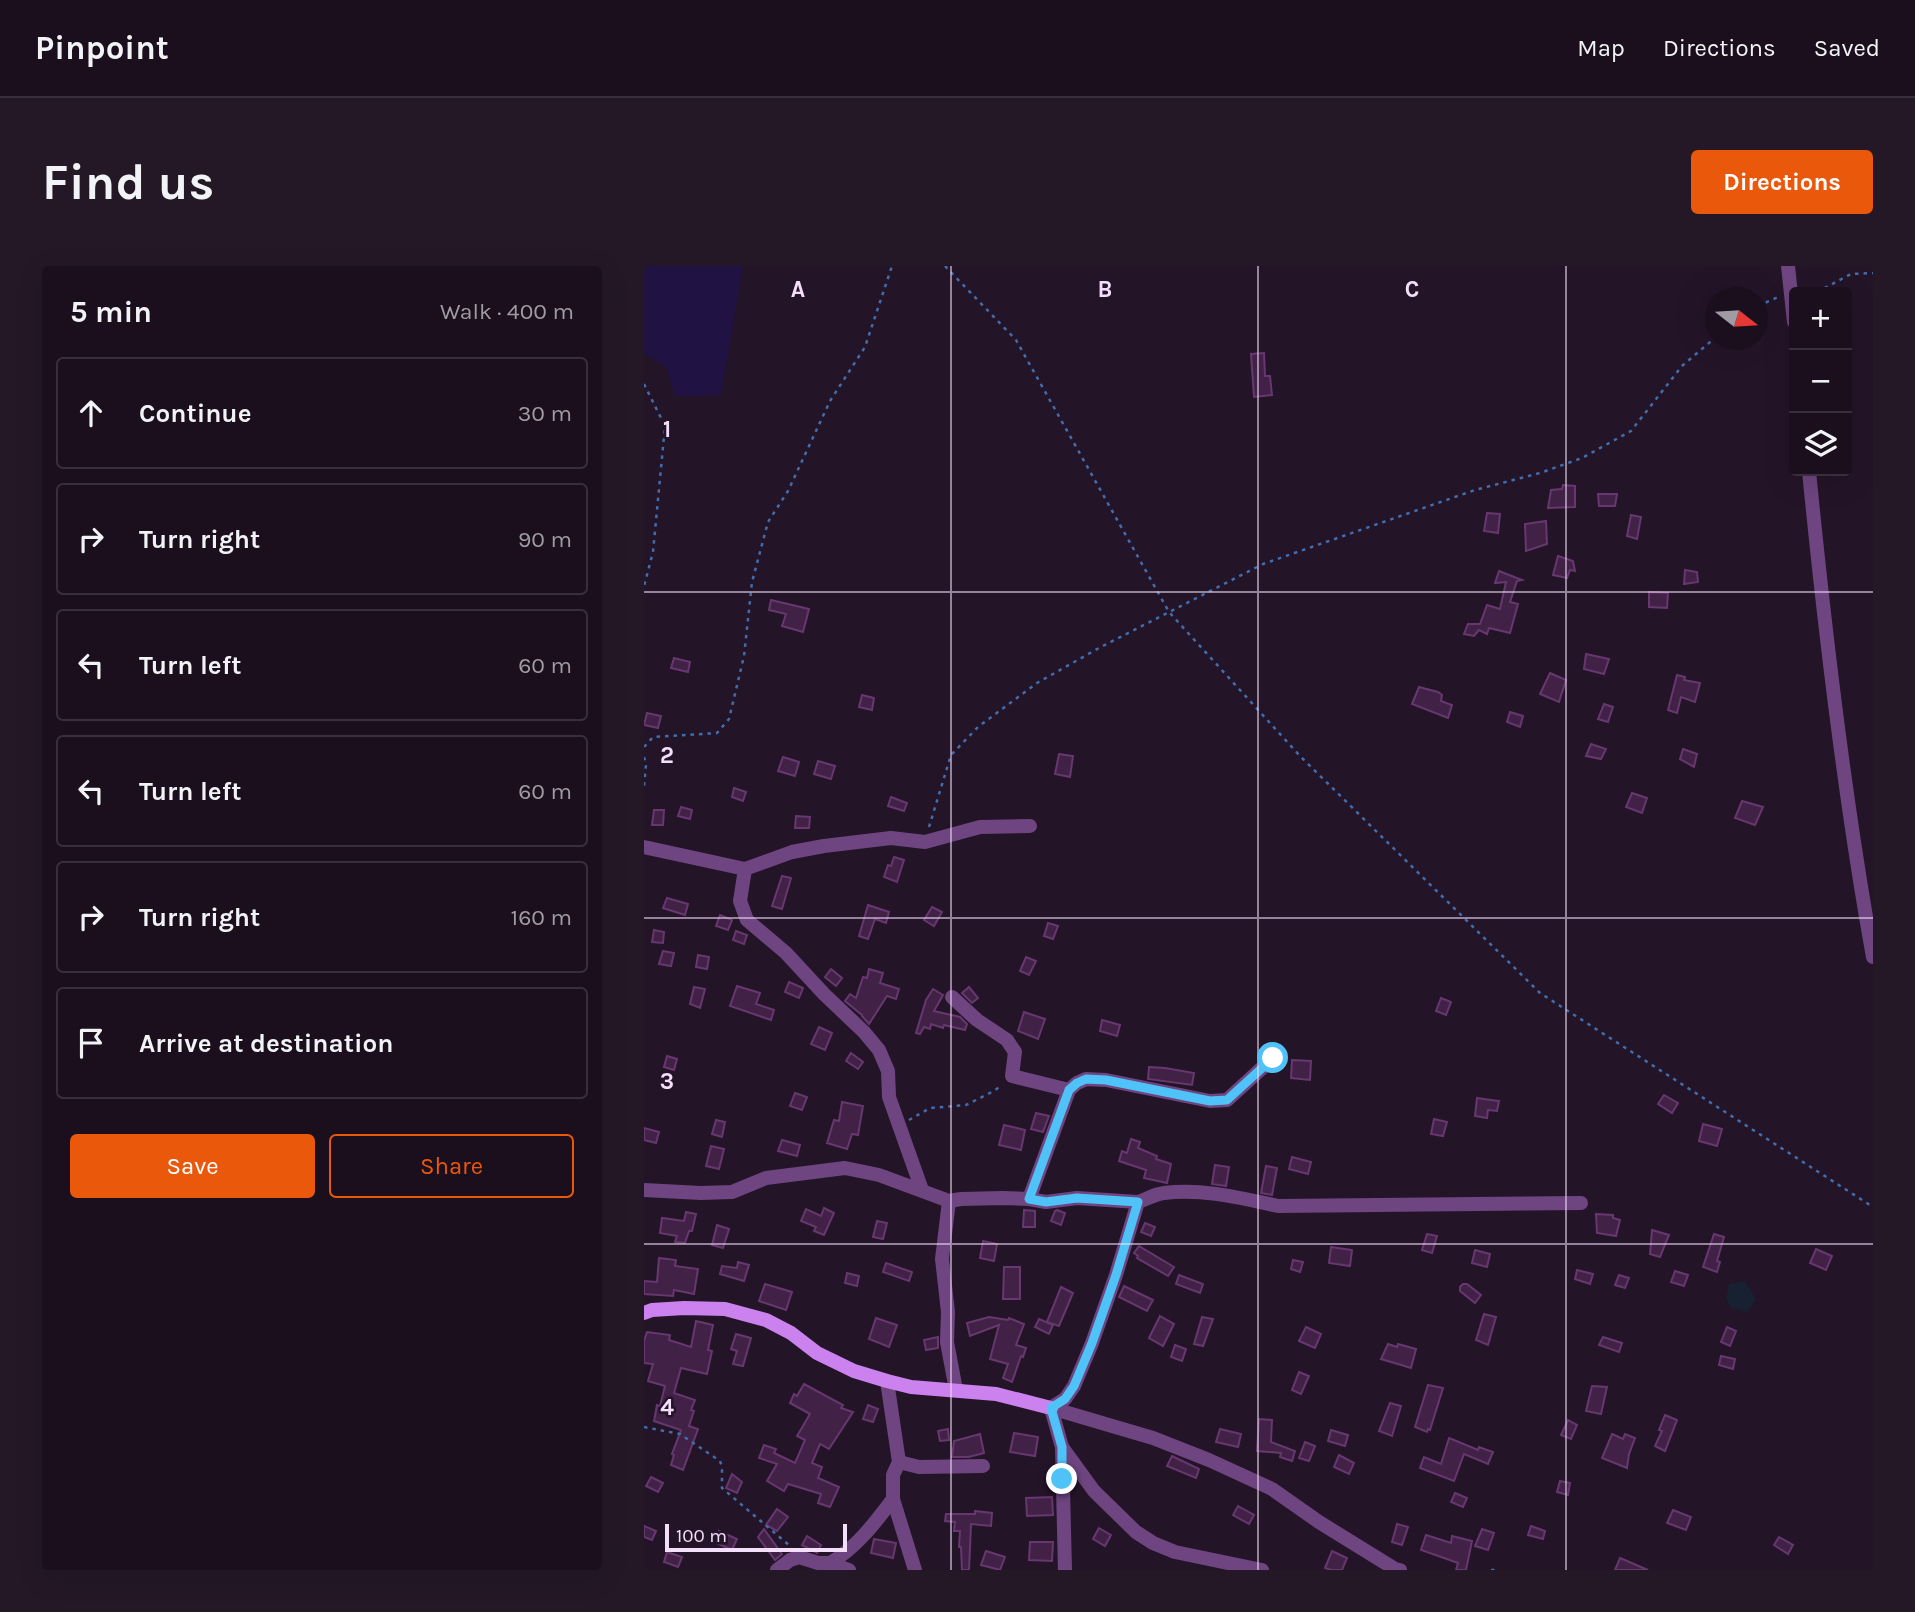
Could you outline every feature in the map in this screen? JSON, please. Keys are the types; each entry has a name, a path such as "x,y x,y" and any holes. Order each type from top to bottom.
{"street":[{"path":"1788,266 1790,287"},
{"path":"1810,476 1844,785 1873,957"},
{"path":"644,847 745,869 792,852 824,846 891,838 925,842 980,827 1030,826"},
{"path":"745,869 740,901 747,920 786,953 879,1050 888,1071 889,1097 922,1190"},
{"path":"952,997 977,1020 1007,1040 1015,1052 1013,1076 1069,1090"},
{"path":"1029,1199 1069,1090 1077,1083 1086,1079 1106,1080 1210,1101 1227,1100 1273,1058"},
{"path":"644,1190 732,1192 766,1178 845,1168 879,1175 949,1201 1029,1199 1046,1202 1077,1198 1138,1202 1161,1194 1185,1192 1233,1196 1278,1206 1580,1203"},
{"path":"949,1201 942,1259 948,1312 947,1342 956,1390"},
{"path":"1051,1408 1065,1399 1074,1386 1116,1275 1138,1202"},
{"path":"644,1313 684,1308 726,1309 766,1320 791,1333 817,1353 854,1371 887,1381 911,1387 996,1394 1153,1438 1272,1489 1337,1534 1396,1570"},
{"path":"887,1381 899,1462 893,1475 893,1499 915,1570"},
{"path":"1051,1408 1062,1447 1065,1570"},
{"path":"1062,1447 1094,1492 1136,1532 1153,1543 1175,1552 1262,1570"},
{"path":"899,1462 919,1467 983,1466"},
{"path":"830,1563 843,1555 874,1525 893,1499"},
{"path":"777,1570 799,1557 849,1570"}],"path":[{"path":"644,747 653,737 717,733 729,719 744,656 752,582 768,522 788,491 830,401 865,347 892,266"},
{"path":"945,266 1016,340 1169,612 1300,756 1540,993 1873,1207"},
{"path":"1826,287 1851,274 1873,273"},
{"path":"1768,302 1789,293"},
{"path":"925,842 951,755 978,727 1037,683 1098,648 1263,564 1475,490 1540,473 1583,458 1631,431 1682,366 1705,346"},
{"path":"644,384 665,426 653,552 644,586"},
{"path":"644,757 644,786"},
{"path":"899,1125 930,1108 966,1105 994,1091 1013,1076"},
{"path":"644,1426 680,1434 720,1461 722,1488 794,1549 799,1557"}],"shaded area":[{"path":"644,266 743,266 721,395 675,396 666,367 644,353"},
{"path":"1745,1281 1756,1299 1748,1312 1732,1308 1726,1299 1729,1284"}],"building":[{"path":"1264,353 1265,376 1270,376 1272,395 1254,397 1251,354"},
{"path":"1563,485 1575,486 1575,507 1548,508 1551,490 1562,489"},
{"path":"1598,494 1617,494 1615,506 1599,506"},
{"path":"1487,513 1500,514 1498,533 1484,531"},
{"path":"1631,515 1641,517 1637,539 1627,536"},
{"path":"1546,521 1547,544 1526,551 1525,524"},
{"path":"1558,556 1573,561 1575,571 1570,570 1567,578 1553,575"},
{"path":"1685,570 1697,572 1698,582 1684,584"},
{"path":"1499,571 1522,580 1517,581 1510,602 1518,604 1510,633 1489,628 1487,634 1479,630 1474,636 1464,634 1468,624 1480,624 1487,605 1500,609 1506,582 1495,583"},
{"path":"1649,592 1668,593 1667,608 1649,607"},
{"path":"771,600 809,609 803,632 782,626 786,614 769,610"},
{"path":"1586,654 1609,659 1604,674 1584,669"},
{"path":"674,658 690,662 688,672 671,668"},
{"path":"1550,673 1566,680 1559,702 1540,694"},
{"path":"1677,675 1685,677 1684,680 1700,683 1695,702 1681,697 1677,713 1668,710"},
{"path":"1419,687 1438,692 1442,695 1441,701 1452,705 1448,718 1412,704"},
{"path":"862,695 874,698 872,710 859,707"},
{"path":"1604,704 1613,707 1608,722 1598,719"},
{"path":"1510,712 1523,716 1520,727 1507,722"},
{"path":"647,713 661,716 658,728 644,725"},
{"path":"1591,744 1606,749 1601,759 1586,756"},
{"path":"1683,749 1697,754 1694,767 1680,759"},
{"path":"1059,754 1073,756 1070,777 1055,774"},
{"path":"783,757 799,762 795,776 778,771"},
{"path":"818,761 835,766 831,779 814,774"},
{"path":"734,788 746,792 743,801 732,797"},
{"path":"1632,793 1647,798 1642,813 1626,807"},
{"path":"891,797 907,803 904,811 888,806"},
{"path":"1742,801 1763,807 1755,825 1735,818"},
{"path":"681,807 692,810 690,819 678,816"},
{"path":"654,810 664,810 663,825 652,825"},
{"path":"796,816 810,817 809,828 795,828"},
{"path":"894,857 904,860 897,882 884,877"},
{"path":"782,876 791,878 782,909 772,906"},
{"path":"667,898 688,904 685,915 663,908"},
{"path":"868,905 889,912 886,923 875,919 868,939 859,936"},
{"path":"932,907 942,912 934,926 924,920"},
{"path":"720,915 732,920 728,930 716,926"},
{"path":"1048,923 1058,926 1053,939 1044,936"},
{"path":"654,930 664,932 663,943 652,942"},
{"path":"736,931 747,935 744,944 733,940"},
{"path":"663,951 674,953 671,966 659,964"},
{"path":"698,955 709,957 707,969 696,967"},
{"path":"1026,957 1036,961 1029,975 1020,971"},
{"path":"831,969 842,978 836,986 825,977"},
{"path":"869,969 883,973 880,983 899,989 896,999 887,996 869,1024 845,1001 850,994 856,998 863,977 867,978"},
{"path":"789,982 803,988 799,998 785,992"},
{"path":"737,986 760,993 756,1004 774,1010 771,1020 730,1006"},
{"path":"694,987 705,989 700,1008 690,1004"},
{"path":"969,987 978,998 972,1003 962,993"},
{"path":"933,989 943,995 934,1011 960,1017 967,1024 965,1030 931,1024 930,1029 924,1027 920,1034 916,1033 926,1000"},
{"path":"1441,998 1451,1002 1446,1015 1436,1011"},
{"path":"1024,1012 1045,1019 1038,1039 1018,1031"},
{"path":"1102,1020 1120,1025 1117,1036 1100,1031"},
{"path":"819,1027 832,1033 825,1050 811,1044"},
{"path":"851,1053 863,1062 858,1069 846,1061"},
{"path":"667,1056 677,1059 674,1070 664,1067"},
{"path":"1292,1060 1311,1061 1310,1080 1291,1078"},
{"path":"1149,1067 1194,1073 1192,1085 1148,1079"},
{"path":"795,1093 807,1097 802,1110 790,1106"},
{"path":"1664,1095 1678,1103 1672,1113 1658,1104"},
{"path":"1477,1098 1499,1101 1497,1111 1488,1110 1487,1118 1475,1116"},
{"path":"842,1102 863,1106 858,1135 852,1134 847,1149 827,1143 834,1120 839,1121"},
{"path":"1036,1113 1049,1116 1043,1132 1031,1129"},
{"path":"1434,1119 1447,1122 1443,1136 1431,1134"},
{"path":"716,1120 725,1122 722,1137 712,1134"},
{"path":"1703,1124 1722,1129 1717,1146 1699,1141"},
{"path":"1004,1125 1025,1130 1021,1150 999,1145"},
{"path":"644,1128 659,1132 656,1143 644,1140"},
{"path":"1131,1139 1140,1142 1138,1148 1171,1164 1167,1183 1144,1178 1146,1170 1119,1161 1122,1151 1127,1153"},
{"path":"782,1140 800,1145 797,1156 778,1151"},
{"path":"711,1146 724,1149 719,1169 706,1166"},
{"path":"1292,1157 1311,1162 1308,1174 1289,1169"},
{"path":"1215,1165 1229,1167 1226,1186 1212,1184"},
{"path":"1266,1166 1277,1168 1272,1195 1261,1193"},
{"path":"824,1208 834,1213 824,1235 814,1231 816,1227 801,1221 806,1209 821,1216"},
{"path":"1024,1210 1035,1211 1035,1227 1023,1227"},
{"path":"1057,1210 1065,1213 1061,1225 1051,1221"},
{"path":"686,1212 696,1214 692,1231 689,1231 685,1243 675,1242 677,1236 660,1233 662,1218 684,1221"},
{"path":"1596,1214 1613,1215 1613,1218 1620,1220 1616,1236 1597,1233"},
{"path":"877,1221 887,1223 883,1239 873,1237"},
{"path":"1145,1223 1155,1227 1151,1236 1141,1232"},
{"path":"717,1225 729,1229 723,1248 712,1245"},
{"path":"1652,1230 1669,1235 1660,1257 1650,1254"},
{"path":"1427,1234 1437,1236 1432,1253 1422,1250"},
{"path":"1714,1234 1724,1237 1717,1261 1720,1262 1717,1272 1703,1267"},
{"path":"983,1241 997,1244 994,1261 980,1258"},
{"path":"1139,1246 1174,1267 1168,1276 1137,1258 1134,1253"},
{"path":"1331,1247 1352,1250 1350,1266 1329,1263"},
{"path":"1816,1249 1832,1256 1826,1270 1810,1263"},
{"path":"1475,1250 1490,1254 1487,1267 1472,1263"},
{"path":"659,1258 676,1260 675,1266 698,1269 694,1294 674,1290 673,1296 644,1294 644,1281 657,1282"},
{"path":"1293,1260 1303,1262 1300,1272 1291,1269"},
{"path":"738,1262 749,1265 744,1281 720,1274 722,1266 737,1268"},
{"path":"886,1263 912,1272 909,1281 883,1272"},
{"path":"1004,1267 1020,1267 1020,1299 1003,1299"},
{"path":"1577,1270 1593,1274 1590,1284 1575,1279"},
{"path":"1675,1271 1688,1275 1684,1286 1671,1282"},
{"path":"847,1273 859,1276 857,1286 845,1283"},
{"path":"1179,1275 1203,1284 1200,1293 1176,1284"},
{"path":"1619,1275 1629,1278 1625,1288 1615,1285"},
{"path":"765,1284 792,1292 786,1310 759,1301"},
{"path":"1463,1284 1481,1295 1475,1303 1460,1291"},
{"path":"1124,1286 1153,1300 1147,1311 1119,1297"},
{"path":"1061,1287 1073,1293 1059,1326 1047,1322"},
{"path":"1484,1314 1496,1317 1488,1345 1476,1340"},
{"path":"1160,1316 1174,1324 1163,1346 1149,1338"},
{"path":"989,1317 1009,1318 1024,1324 1016,1345 1026,1348 1012,1382 1003,1378 1008,1364 990,1359 999,1325 970,1336 967,1323"},
{"path":"1202,1317 1213,1319 1203,1346 1194,1344"},
{"path":"876,1318 897,1325 889,1347 869,1339"},
{"path":"1039,1319 1053,1325 1049,1334 1035,1327"},
{"path":"696,1321 713,1325 708,1350 712,1351 707,1374 681,1368 674,1393 695,1400 689,1426 698,1429 683,1470 671,1465 681,1430 654,1421 665,1386 648,1381 653,1364 644,1363 644,1341 647,1332 670,1335 669,1340 691,1347"},
{"path":"1306,1327 1321,1334 1315,1348 1299,1341"},
{"path":"1727,1327 1736,1331 1730,1346 1721,1342"},
{"path":"736,1334 751,1338 743,1366 733,1364 737,1351 731,1349"},
{"path":"938,1337 938,1348 926,1350 924,1340"},
{"path":"1603,1337 1622,1343 1619,1352 1599,1345"},
{"path":"1388,1344 1416,1349 1411,1368 1381,1359"},
{"path":"1175,1345 1186,1349 1182,1361 1171,1357"},
{"path":"1721,1356 1735,1359 1733,1369 1719,1365"},
{"path":"1299,1372 1309,1376 1301,1394 1292,1390"},
{"path":"804,1384 843,1405 841,1408 853,1412 829,1449 820,1444 812,1463 822,1467 818,1478 839,1487 830,1507 818,1503 821,1494 788,1484 784,1491 767,1481 777,1464 759,1458 764,1445 776,1449 774,1453 795,1463 805,1440 797,1436 810,1414 790,1403 794,1394 797,1396"},
{"path":"1428,1385 1443,1388 1430,1430 1427,1432 1415,1427"},
{"path":"1592,1386 1607,1387 1601,1414 1586,1411"},
{"path":"1390,1403 1401,1406 1392,1436 1379,1431"},
{"path":"868,1405 878,1409 873,1422 863,1419"},
{"path":"1665,1415 1677,1420 1665,1451 1655,1446"},
{"path":"1259,1419 1272,1420 1271,1442 1295,1451 1292,1461 1280,1457 1281,1453 1257,1451"},
{"path":"1568,1420 1577,1425 1571,1439 1561,1435"},
{"path":"948,1429 949,1440 940,1441 938,1431"},
{"path":"1220,1429 1241,1434 1238,1447 1216,1442"},
{"path":"1331,1430 1348,1435 1345,1446 1328,1441"},
{"path":"1014,1433 1038,1437 1035,1456 1010,1452"},
{"path":"980,1434 984,1453 969,1457 952,1457 954,1441"},
{"path":"1612,1434 1623,1439 1625,1434 1635,1438 1627,1468 1602,1458"},
{"path":"1449,1438 1478,1450 1479,1447 1493,1452 1488,1464 1464,1454 1454,1481 1420,1468 1424,1457 1441,1464"},
{"path":"1305,1442 1315,1446 1309,1461 1299,1458"},
{"path":"1339,1455 1354,1463 1349,1474 1334,1467"},
{"path":"1172,1456 1199,1469 1196,1478 1167,1466"},
{"path":"732,1474 742,1482 737,1493 726,1488"},
{"path":"651,1477 663,1483 658,1492 646,1486"},
{"path":"1560,1481 1570,1483 1568,1495 1557,1492"},
{"path":"1455,1493 1467,1498 1463,1507 1451,1502"},
{"path":"1052,1497 1053,1515 1027,1516 1026,1498"},
{"path":"1238,1506 1254,1515 1249,1524 1233,1515"},
{"path":"777,1509 788,1517 777,1531 766,1525"},
{"path":"1673,1510 1691,1517 1686,1530 1667,1523"},
{"path":"975,1511 992,1513 991,1526 971,1524 969,1570 962,1570 960,1531 954,1531 955,1522 945,1521 946,1514 975,1514"},
{"path":"1397,1524 1408,1527 1402,1545 1392,1542"},
{"path":"644,1526 656,1531 652,1540 644,1537"},
{"path":"1531,1526 1545,1531 1543,1539 1528,1535"},
{"path":"1099,1528 1111,1535 1105,1546 1093,1539"},
{"path":"764,1529 782,1554 775,1560 758,1537"},
{"path":"1482,1529 1494,1533 1488,1550 1475,1546"},
{"path":"719,1531 737,1539 732,1550 716,1543"},
{"path":"1426,1535 1451,1543 1452,1536 1472,1541 1466,1570 1456,1570 1458,1563 1421,1550"},
{"path":"807,1536 821,1545 817,1553 802,1545"},
{"path":"1779,1537 1793,1545 1788,1554 1774,1545"},
{"path":"874,1539 896,1543 893,1558 871,1553"},
{"path":"1030,1542 1053,1542 1052,1561 1029,1560"},
{"path":"986,1551 1005,1557 1000,1570 981,1565"},
{"path":"1332,1551 1347,1558 1342,1570 1325,1568"},
{"path":"667,1552 682,1557 678,1567 664,1562"},
{"path":"1620,1558 1648,1570 1615,1570"}],"route":[{"path":"1062,1479 1062,1447 1051,1408 1065,1399 1074,1386 1116,1275 1138,1202 1077,1198 1046,1202 1029,1199 1069,1090 1086,1079 1106,1080 1210,1101 1227,1100 1273,1058"}]}
